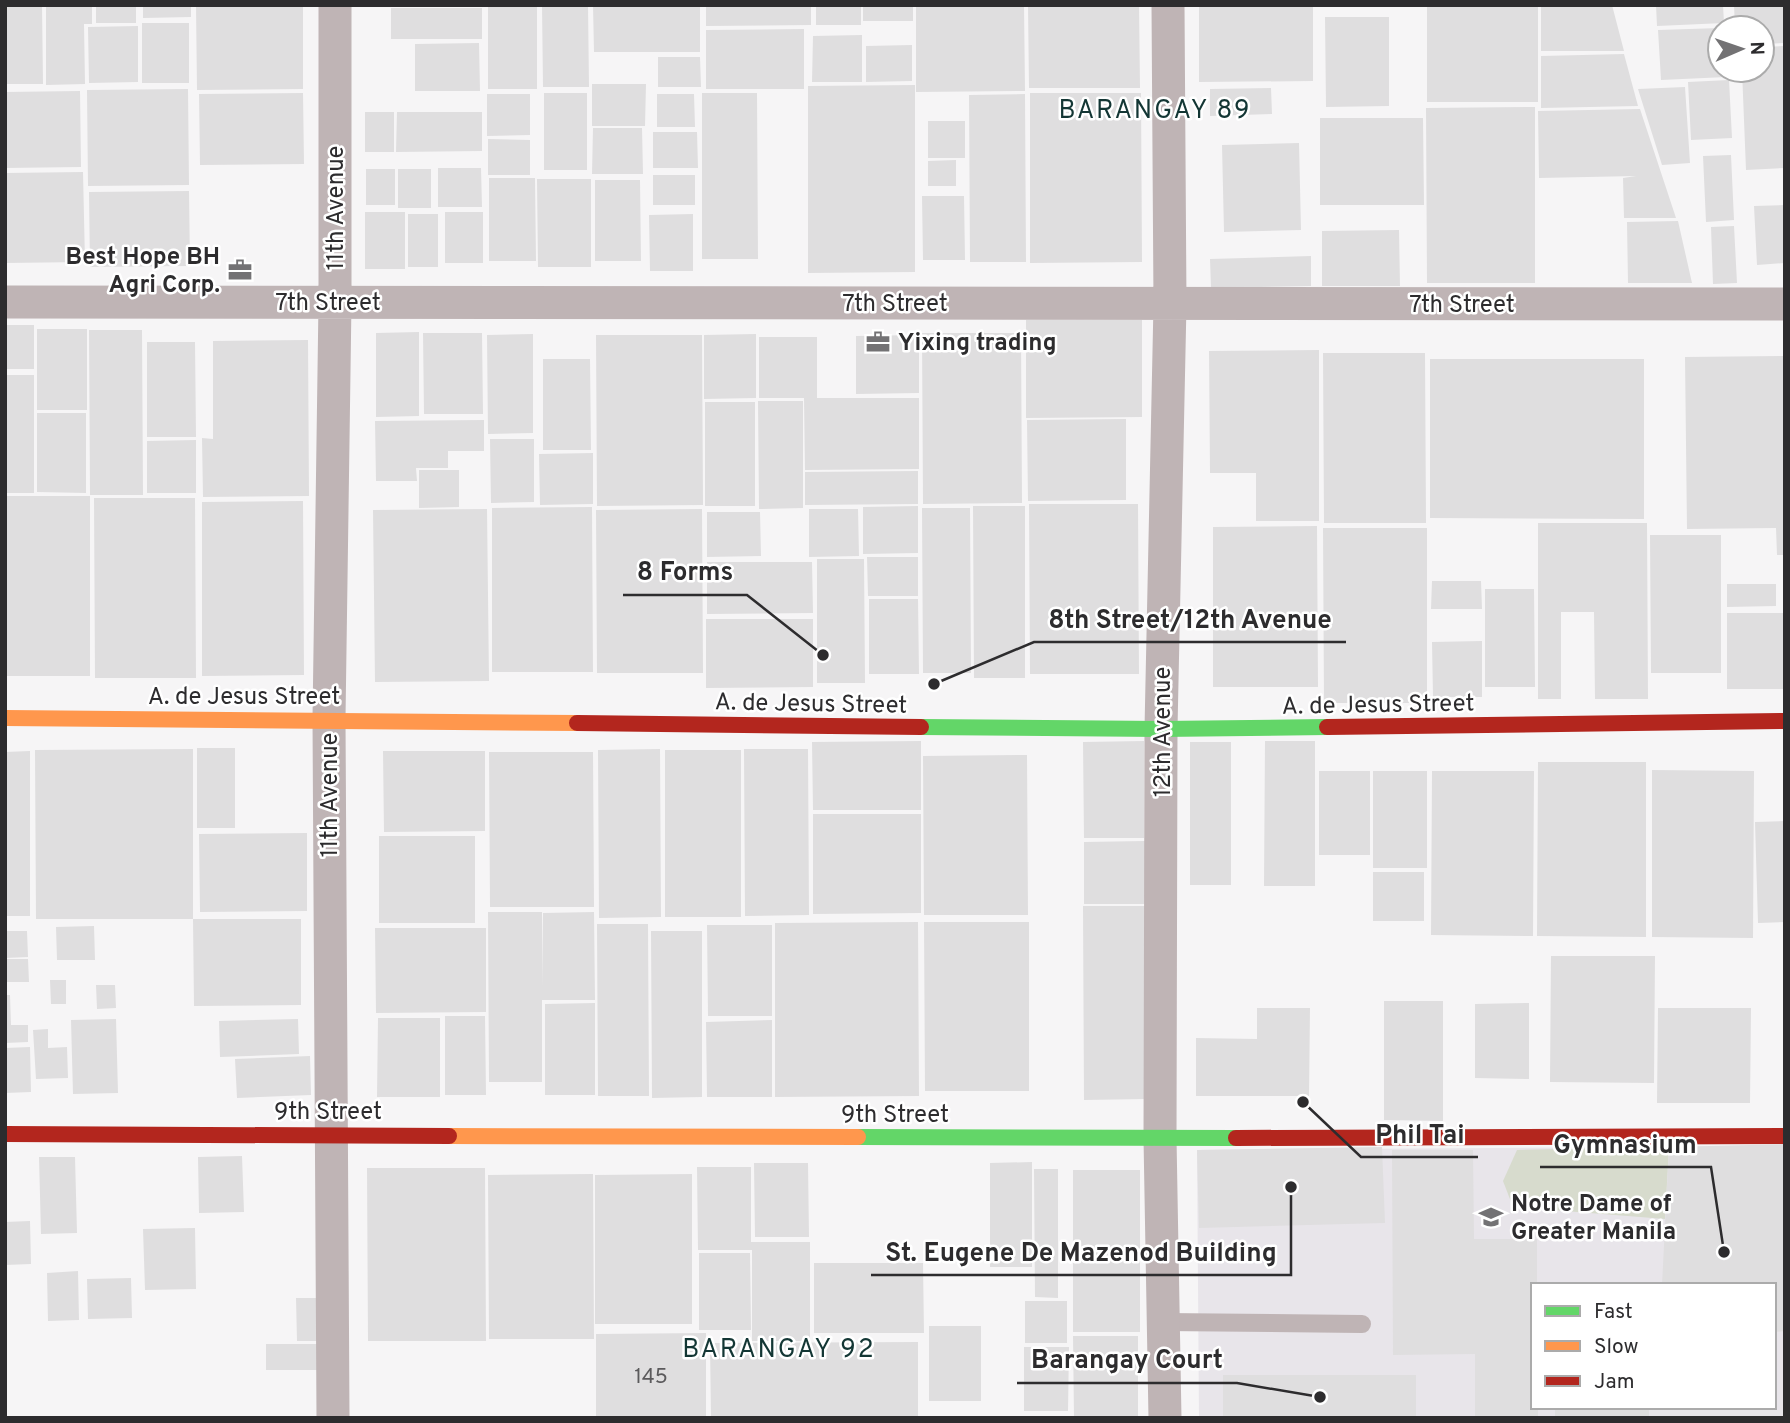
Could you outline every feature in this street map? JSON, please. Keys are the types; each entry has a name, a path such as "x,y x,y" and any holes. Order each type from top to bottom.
{"main road":[{"name":"A. de Jesus Street","path":"5,718 1161,729 1785,721"},
{"name":"9th Street","path":"5,1133 1160,1138 1785,1136"}],"street":[{"name":"11th Avenue","path":"333,1418 329,719 335,302 335,5"},
{"name":"12th Avenue","path":"1166,1418 1160,1138 1161,729 1170,304 1168,5"},
{"name":"7th Street","path":"5,302 1785,304"}],"lane":[{"path":"1163,1322 1362,1324"}],"shaded area":[{"name":"Notre Dame of Greater Manila","path":"1785,1146 1785,1418 1199,1418 1197,1150"},
{"path":"1669,1147 1665,1219 1513,1207 1503,1181 1517,1150"}],"building":[{"path":"5,5 42,5 43,84 5,84"},
{"path":"46,5 92,5 92,24 84,24 85,84 46,85"},
{"path":"96,5 136,5 136,23 96,23"},
{"path":"143,5 191,5 191,17 143,18"},
{"path":"196,5 303,5 303,89 197,90"},
{"path":"488,5 537,5 537,89 488,89"},
{"path":"542,5 588,5 589,87 543,87"},
{"path":"593,5 700,5 700,52 594,52"},
{"path":"706,5 811,5 811,25 706,26"},
{"path":"816,5 861,5 861,25 816,25"},
{"path":"863,5 913,5 913,21 863,21"},
{"path":"916,5 1024,5 1025,91 916,92"},
{"path":"1028,5 1139,5 1140,88 1029,88"},
{"path":"1199,5 1313,5 1313,81 1199,82"},
{"path":"1427,5 1538,5 1538,102 1427,102"},
{"path":"1541,5 1612,5 1624,51 1541,51"},
{"path":"1656,5 1723,5 1724,14 1706,14 1706,24 1657,26"},
{"path":"1734,5 1785,5 1785,43 1776,43 1776,14 1734,14"},
{"path":"391,8 482,8 482,39 391,39"},
{"path":"1325,17 1389,17 1389,106 1326,107"},
{"path":"142,23 189,23 189,83 142,83"},
{"path":"138,26 138,82 89,83 88,27"},
{"path":"1706,28 1706,78 1661,80 1658,30"},
{"path":"804,29 804,89 706,89 706,30"},
{"path":"862,35 862,82 812,82 813,36"},
{"path":"479,43 480,91 415,91 415,44"},
{"path":"912,45 912,81 866,82 866,46"},
{"path":"1776,46 1785,46 1785,168 1746,170 1743,84 1776,84"},
{"path":"1624,54 1638,106 1541,108 1541,56"},
{"path":"658,57 700,57 701,87 658,87"},
{"path":"1688,82 1729,84 1732,138 1691,140"},
{"path":"592,84 646,84 645,126 592,126"},
{"path":"915,85 915,272 808,273 808,86"},
{"path":"1685,87 1690,163 1662,165 1638,89"},
{"path":"1271,88 1272,114 1210,116 1210,89"},
{"path":"188,89 189,185 88,186 87,90"},
{"path":"80,91 81,167 5,168 5,92"},
{"path":"303,93 304,164 200,165 199,94"},
{"path":"544,93 587,93 587,170 544,170"},
{"path":"702,93 757,93 758,259 702,259"},
{"path":"1030,93 1141,93 1142,262 1030,263"},
{"path":"487,94 530,94 530,135 487,136"},
{"path":"657,94 694,94 695,127 657,127"},
{"path":"1025,94 1026,262 970,262 969,95"},
{"path":"1535,107 1535,283 1427,283 1426,108"},
{"path":"1640,109 1676,218 1624,218 1623,178 1636,176 1539,178 1538,111"},
{"path":"365,112 394,112 394,152 365,152"},
{"path":"397,112 482,112 482,151 396,152"},
{"path":"1320,118 1423,118 1424,205 1320,205"},
{"path":"928,121 965,121 965,158 928,158"},
{"path":"593,128 642,128 643,174 592,174"},
{"path":"653,132 697,132 698,168 653,168"},
{"path":"488,139 530,140 530,175 488,175"},
{"path":"1299,143 1301,230 1224,232 1222,145"},
{"path":"1731,155 1734,220 1706,222 1703,156"},
{"path":"956,160 956,186 928,186 928,161"},
{"path":"438,168 481,168 482,207 438,207"},
{"path":"366,169 395,169 395,205 366,205"},
{"path":"398,169 431,169 431,208 398,208"},
{"path":"83,172 85,262 5,263 5,173"},
{"path":"653,175 695,175 695,205 653,205"},
{"path":"489,178 535,178 536,261 489,261"},
{"path":"537,179 591,179 591,267 538,267"},
{"path":"595,180 640,180 641,261 595,261"},
{"path":"189,191 190,266 90,267 89,192"},
{"path":"922,196 964,196 965,260 923,260"},
{"path":"1785,205 1785,263 1757,265 1754,206"},
{"path":"365,212 405,212 405,269 365,269"},
{"path":"445,212 483,212 483,263 445,263"},
{"path":"408,214 438,214 438,267 408,267"},
{"path":"693,214 693,271 650,271 649,215"},
{"path":"1678,221 1692,283 1628,283 1627,222"},
{"path":"1734,226 1737,283 1713,284 1711,227"},
{"path":"1399,230 1400,286 1322,286 1322,231"},
{"path":"1311,256 1311,286 1211,288 1210,259"},
{"path":"1026,320 1142,320 1142,417 1026,418"},
{"path":"5,325 34,325 34,369 5,369"},
{"path":"37,329 87,329 87,410 37,410"},
{"path":"89,330 142,330 143,495 90,495"},
{"path":"419,332 419,416 376,417 376,333"},
{"path":"423,333 482,333 483,414 424,414"},
{"path":"922,333 1021,333 1022,503 923,504"},
{"path":"533,334 533,433 488,434 487,335"},
{"path":"756,334 756,398 704,399 704,335"},
{"path":"596,335 702,335 703,505 597,506"},
{"path":"919,335 919,393 856,394 856,336"},
{"path":"759,337 817,337 817,398 919,398 919,469 805,470 804,398 759,398"},
{"path":"308,340 309,496 203,497 202,438 213,439 213,341"},
{"path":"147,342 195,342 196,437 147,437"},
{"path":"1319,350 1319,521 1256,521 1256,473 1210,473 1209,351"},
{"path":"1323,353 1425,353 1426,523 1324,523"},
{"path":"1785,356 1785,555 1777,555 1776,528 1687,529 1685,357"},
{"path":"543,359 590,359 591,450 543,450"},
{"path":"1430,359 1644,359 1644,519 1430,518"},
{"path":"5,375 34,375 34,493 5,493"},
{"path":"758,401 803,401 803,508 759,509"},
{"path":"705,402 755,402 755,506 705,506"},
{"path":"37,413 86,413 86,493 37,492"},
{"path":"1126,419 1126,500 1028,501 1027,420"},
{"path":"484,420 484,451 448,451 448,468 416,468 417,481 376,481 375,421"},
{"path":"490,439 534,439 534,502 491,503"},
{"path":"196,440 196,493 147,493 147,441"},
{"path":"593,453 593,504 540,505 539,454"},
{"path":"419,470 459,470 459,507 419,508"},
{"path":"918,471 918,504 805,505 805,472"},
{"path":"5,496 90,496 90,676 5,676"},
{"path":"94,498 195,498 196,678 95,678"},
{"path":"303,501 304,675 202,676 202,502"},
{"path":"1029,504 1138,504 1139,674 1030,674"},
{"path":"918,506 918,553 863,554 863,507"},
{"path":"973,506 1025,506 1025,678 974,678"},
{"path":"592,507 593,672 492,672 492,508"},
{"path":"922,508 970,508 971,673 923,673"},
{"path":"487,509 489,681 375,682 373,510"},
{"path":"702,509 703,673 597,673 596,510"},
{"path":"809,509 858,509 859,556 809,557"},
{"path":"707,512 760,512 761,556 707,557"},
{"path":"1538,523 1647,523 1648,699 1595,699 1594,612 1561,612 1561,699 1538,699"},
{"path":"1317,526 1318,687 1213,687 1213,527"},
{"path":"1323,528 1427,528 1427,703 1324,703"},
{"path":"1650,535 1721,535 1721,673 1651,673"},
{"path":"867,557 918,557 918,596 868,596"},
{"path":"817,559 864,559 865,683 817,683"},
{"path":"707,562 812,562 813,613 707,614"},
{"path":"1432,581 1481,581 1482,609 1431,609"},
{"path":"1727,584 1776,584 1776,606 1727,607"},
{"path":"1485,589 1534,589 1535,687 1485,687"},
{"path":"869,599 918,599 919,674 869,674"},
{"path":"1727,613 1785,613 1785,689 1727,689"},
{"path":"706,619 813,619 813,687 706,688"},
{"path":"1482,641 1482,697 1433,697 1432,642"},
{"path":"921,741 921,810 813,810 812,742"},
{"path":"1144,741 1144,838 1084,838 1083,742"},
{"path":"1265,741 1315,741 1315,886 1264,886"},
{"path":"1190,742 1231,742 1231,885 1190,885"},
{"path":"197,748 235,748 235,828 197,828"},
{"path":"193,749 193,919 36,919 35,750"},
{"path":"660,749 661,917 599,918 598,750"},
{"path":"744,749 808,749 809,915 745,916"},
{"path":"665,750 741,750 741,917 665,917"},
{"path":"30,751 30,916 5,916 5,752"},
{"path":"383,751 485,751 485,831 384,832"},
{"path":"489,752 593,752 594,907 490,907"},
{"path":"1027,755 1028,915 924,915 923,756"},
{"path":"1538,762 1646,762 1646,937 1537,936"},
{"path":"1652,770 1754,771 1753,938 1652,937"},
{"path":"1319,771 1370,771 1370,855 1319,855"},
{"path":"1373,771 1427,771 1427,868 1373,868"},
{"path":"1432,771 1534,771 1533,936 1431,935"},
{"path":"813,814 921,814 921,913 813,914"},
{"path":"1785,821 1785,922 1758,923 1755,822"},
{"path":"307,833 307,911 200,912 199,834"},
{"path":"379,836 475,836 475,923 379,923"},
{"path":"1145,841 1145,904 1084,904 1084,842"},
{"path":"1373,872 1424,872 1424,921 1373,921"},
{"path":"1083,906 1145,906 1146,1099 1084,1100"},
{"path":"488,912 542,912 542,987 543,913 594,912 595,1000 542,1000 542,1082 489,1082"},
{"path":"193,919 301,919 301,1005 194,1006"},
{"path":"918,922 919,1096 775,1097 775,923"},
{"path":"924,922 1029,922 1029,1091 925,1091"},
{"path":"597,924 648,924 649,1096 598,1096"},
{"path":"707,925 772,925 772,1016 708,1016"},
{"path":"94,926 95,960 57,960 56,927"},
{"path":"375,928 486,928 486,1012 376,1013"},
{"path":"5,931 27,931 28,957 5,958"},
{"path":"651,931 702,931 702,1097 652,1098"},
{"path":"1551,956 1655,956 1654,1083 1550,1082"},
{"path":"5,959 28,959 29,982 5,982"},
{"path":"50,980 66,980 66,1004 51,1004"},
{"path":"96,985 115,985 116,1008 97,1009"},
{"path":"5,995 10,995 11,1025 28,1025 28,1042 5,1043"},
{"path":"1384,1001 1443,1001 1443,1121 1384,1120"},
{"path":"595,1003 595,1095 545,1095 545,1004"},
{"path":"1529,1003 1529,1079 1475,1078 1475,1004"},
{"path":"1257,1008 1310,1008 1309,1096 1196,1096 1196,1038 1257,1039"},
{"path":"1658,1008 1751,1008 1750,1103 1657,1103"},
{"path":"445,1016 485,1016 486,1095 445,1095"},
{"path":"378,1018 440,1018 440,1097 377,1097"},
{"path":"116,1019 118,1093 73,1094 71,1020"},
{"path":"298,1019 299,1054 220,1057 219,1021"},
{"path":"772,1020 772,1097 707,1097 706,1022"},
{"path":"48,1029 48,1048 67,1047 68,1078 36,1079 33,1030"},
{"path":"30,1047 31,1092 5,1093 5,1048"},
{"path":"310,1056 311,1095 237,1098 235,1059"},
{"path":"1785,1144 1785,1331 1776,1332 1776,1283 1662,1283 1669,1147"},
{"path":"1382,1147 1385,1223 1199,1228 1197,1150"},
{"path":"1392,1150 1473,1150 1474,1239 1537,1239 1537,1283 1531,1283 1531,1409 1538,1409 1538,1418 1475,1418 1475,1354 1393,1355"},
{"path":"242,1156 244,1212 199,1213 198,1157"},
{"path":"39,1157 75,1157 77,1233 41,1234"},
{"path":"1032,1162 1032,1267 990,1267 990,1163"},
{"path":"754,1163 808,1163 809,1237 755,1237"},
{"path":"697,1167 751,1167 751,1242 810,1242 810,1341 752,1341 752,1250 698,1250"},
{"path":"367,1168 485,1168 486,1341 368,1341"},
{"path":"1034,1169 1058,1169 1058,1298 1035,1297"},
{"path":"1073,1170 1140,1170 1140,1332 1073,1332"},
{"path":"593,1174 594,1339 489,1339 488,1175"},
{"path":"692,1174 692,1324 595,1324 595,1175"},
{"path":"30,1221 31,1264 5,1265 5,1222"},
{"path":"195,1228 196,1289 145,1290 143,1229"},
{"path":"699,1253 750,1253 751,1330 699,1330"},
{"path":"814,1263 923,1263 924,1333 814,1333"},
{"path":"78,1271 79,1320 48,1321 47,1273"},
{"path":"131,1278 132,1318 88,1319 87,1279"},
{"path":"296,1298 320,1298 320,1341 297,1341"},
{"path":"1025,1301 1067,1301 1067,1343 1025,1343"},
{"path":"929,1326 981,1326 981,1401 929,1401"},
{"path":"706,1333 706,1418 596,1418 596,1334"},
{"path":"1073,1336 1138,1336 1138,1418 1074,1418"},
{"path":"918,1342 918,1418 711,1418 710,1343"},
{"path":"266,1344 323,1344 323,1370 266,1370"},
{"path":"1024,1347 1069,1347 1068,1411 1024,1411"},
{"path":"1223,1375 1416,1375 1416,1418 1223,1418"},
{"path":"1555,1409 1649,1409 1649,1418 1555,1418"}],"traffic: fast":[{"path":"921,727 1327,727"},
{"path":"858,1137 1236,1138"}],"traffic: slow":[{"path":"5,718 577,723"},
{"path":"449,1136 858,1137"}],"traffic: jam":[{"path":"1327,727 1785,721"},
{"path":"577,723 921,727"},
{"path":"5,1134 449,1136"},
{"path":"1236,1138 1785,1136"}],"place":[{"name":"Best Hope BH Agri Corp.","path":"240,270"},
{"name":"Yixing trading","path":"878,342"},
{"name":"8 Forms","path":"823,655"},
{"name":"8th Street/12th Avenue","path":"934,684"},
{"name":"Phil Tai","path":"1303,1102"},
{"name":"St. Eugene De Mazenod Building","path":"1291,1187"},
{"name":"Notre Dame of Greater Manila","path":"1491,1217"},
{"name":"Gymnasium","path":"1724,1252"},
{"name":"Barangay Court","path":"1320,1397"}],"district":[{"name":"BARANGAY 89","path":"1155,109"},
{"name":"BARANGAY 92","path":"779,1348"}]}
